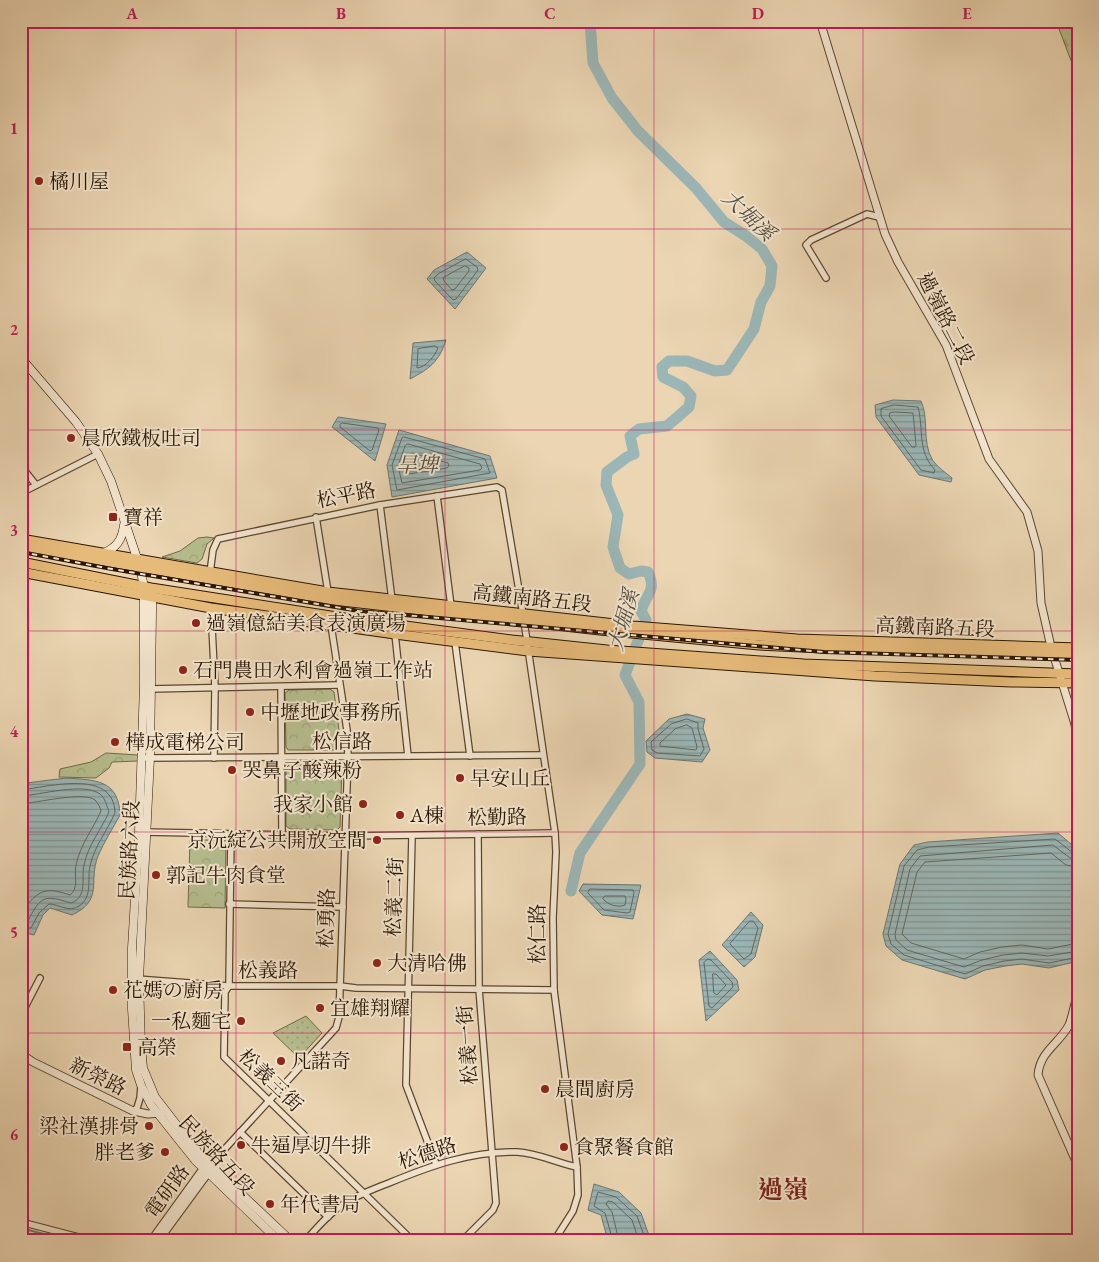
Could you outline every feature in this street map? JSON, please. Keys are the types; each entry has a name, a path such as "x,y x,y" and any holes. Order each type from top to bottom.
{"main road":[{"name":"民族路六段","path":"22,361 76,422 98,454 111,481 147,593 148,689 136,978 144,1083 155,1097 161,1113"},
{"path":"104,552 113,549 121,540 124,521"},
{"path":"21,539 104,552 138,563"},
{"path":"21,547 138,563"},
{"path":"21,562 147,593"},
{"name":"高鐵南路五段","path":"138,563 333,600 523,618 759,645 940,652 1052,651 1078,648"},
{"name":"高鐵南路五段","path":"138,563 328,592 451,606 523,618 797,639 1052,651 1078,655"},
{"path":"21,572 147,593"},
{"name":"高鐵南路五段","path":"147,593 211,608 455,642 1061,678 1078,682"},
{"name":"高鐵南路五段","path":"147,593 337,617 528,646 770,669 1001,682 1061,678 1078,674"},
{"path":"759,645 797,639"},
{"path":"905,644 940,652"},
{"path":"770,669 804,664"},
{"name":"民族路五段","path":"161,1113 200,1155 207,1169 279,1241"},
{"name":"民族路五段","path":"207,1169 291,1241"}],"street":[{"name":"過嶺路二段","path":"820,21 879,217 898,262 946,345 989,459 1027,512 1038,551 1041,603 1052,651 1078,738"},
{"path":"826,278 806,245 811,240 867,214 879,217"},
{"path":"21,493 98,454"},
{"path":"21,466 36,485"},
{"name":"松平路","path":"210,573 212,550 218,539 380,505 497,487 502,490 523,618"},
{"path":"437,496 451,606"},
{"path":"380,505 392,600"},
{"path":"316,517 328,592"},
{"path":"211,608 216,687 214,758"},
{"name":"松仁路","path":"523,618 555,833 554,990 577,1166 578,1194 573,1211 554,1241"},
{"name":"松勇路","path":"207,1169 336,1028 339,1017 348,757 347,730 331,625"},
{"path":"395,634 408,756"},
{"path":"455,642 470,756"},
{"path":"148,689 339,686"},
{"path":"281,687 282,835"},
{"name":"松信路","path":"146,758 542,755"},
{"name":"松勤路","path":"143,832 346,836 555,833"},
{"name":"松義三街","path":"231,834 229,986 225,992 224,1057 413,1241"},
{"name":"松義一街","path":"462,1241 493,1210 496,1203 479,989 478,834"},
{"name":"松義二街","path":"412,836 406,1085 436,1164"},
{"path":"230,904 343,907"},
{"path":"21,1015 40,978"},
{"name":"松義路","path":"136,978 229,986 554,990"},
{"path":"1078,994 1068,1025 1042,1058 1038,1075 1078,1166"},
{"path":"1068,1025 1078,1028"},
{"name":"新榮路","path":"21,1054 33,1062 133,1111 161,1113"},
{"path":"133,1111 137,1108 144,1083"},
{"path":"240,1132 328,1217"},
{"name":"松德路","path":"305,1241 343,1204 364,1193 436,1164 462,1157 519,1152 577,1166"},
{"name":"電研路","path":"151,1241 207,1169"},
{"name":"電研路","path":"158,1241 207,1169"},
{"path":"21,1222 94,1241"}],"green space":[{"path":"1056,21 1078,21 1078,61 1072,63"},
{"path":"198,538 214,538 207,544 202,559 197,563 162,557 180,551"},
{"path":"330,689 334,692 341,746 337,750 288,750 286,747 285,693 289,690"},
{"path":"106,753 138,755 138,761 112,762 109,768 96,778 59,777 60,769 91,762"},
{"path":"338,764 342,768 340,827 337,830 290,829 286,826 286,768 289,765"},
{"path":"190,840 226,840 225,908 188,907"},
{"path":"306,1016 322,1033 299,1058 273,1033"}],"water":[{"path":"467,252 486,268 455,309 427,279 434,270"},
{"path":"446,340 437,359 423,372 410,379 413,343"},
{"path":"893,400 921,401 925,415 929,452 936,464 952,478 951,482 919,475 876,417 875,405"},
{"name":"旱埤","path":"338,417 386,424 375,461 332,427"},
{"name":"旱埤","path":"399,430 490,456 497,478 392,497 387,465"},
{"path":"687,714 705,719 703,728 710,750 702,762 655,758 647,752 646,741 669,719"},
{"path":"66,778 95,781 110,788 119,803 120,815 98,856 95,865 92,897 88,903 72,915 50,908 43,915 34,935 21,932 21,786 26,783"},
{"path":"1058,833 1078,850 1078,961 1049,968 1022,964 1005,966 985,970 965,979 902,960 886,946 883,934 900,864 914,845 928,842"},
{"path":"583,884 641,885 633,919 602,915 579,891"},
{"path":"751,912 763,925 755,957 744,967 722,945"},
{"path":"710,951 737,980 739,990 706,1021 699,960"},
{"path":"594,1184 619,1192 641,1213 651,1241 608,1241 601,1215 588,1210"}],"waterway":[{"name":"大堀溪","path":"571,891 580,853 640,764 639,702 625,675 646,620 641,611 650,592 651,584 648,572 641,571 629,574 620,568 613,547 618,515 606,485 607,472 634,454 630,436 639,429 667,426 689,407 691,396 683,387 663,377 662,367 669,361 687,361 715,371 727,370 754,329 761,302 770,286 772,266 762,249 724,222 696,188 638,131 612,98 593,63 590,21"},
{"path":"21,1228 70,1241"}],"railway":[{"path":"21,552 359,611 824,652 1078,660"}],"place":[{"name":"橘川屋","path":"39,181"},
{"name":"晨欣鐵板吐司","path":"71,438"},
{"name":"寶祥","path":"113,517"},
{"name":"過嶺億結美食表演廣場","path":"196,623"},
{"name":"石門農田水利會過嶺工作站","path":"183,670"},
{"name":"中壢地政事務所","path":"250,712"},
{"name":"樺成電梯公司","path":"115,742"},
{"name":"哭鼻子酸辣粉","path":"232,770"},
{"name":"早安山丘","path":"460,778"},
{"name":"我家小館","path":"363,804"},
{"name":"A棟","path":"400,815"},
{"name":"京沅綻公共開放空間","path":"377,840"},
{"name":"郭記牛肉食堂","path":"156,875"},
{"name":"大清哈佛","path":"377,963"},
{"name":"花媽の廚房","path":"113,990"},
{"name":"宜雄翔耀","path":"320,1008"},
{"name":"一私麵宅","path":"241,1021"},
{"name":"高榮","path":"127,1047"},
{"name":"凡諾奇","path":"281,1061"},
{"name":"晨間廚房","path":"545,1089"},
{"name":"梁社漢排骨","path":"149,1126"},
{"name":"牛逼厚切牛排","path":"241,1145"},
{"name":"食聚餐食館","path":"564,1147"},
{"name":"胖老爹","path":"165,1152"},
{"name":"年代書局","path":"270,1204"}],"district":[{"name":"過嶺","path":"783,1189"}]}
